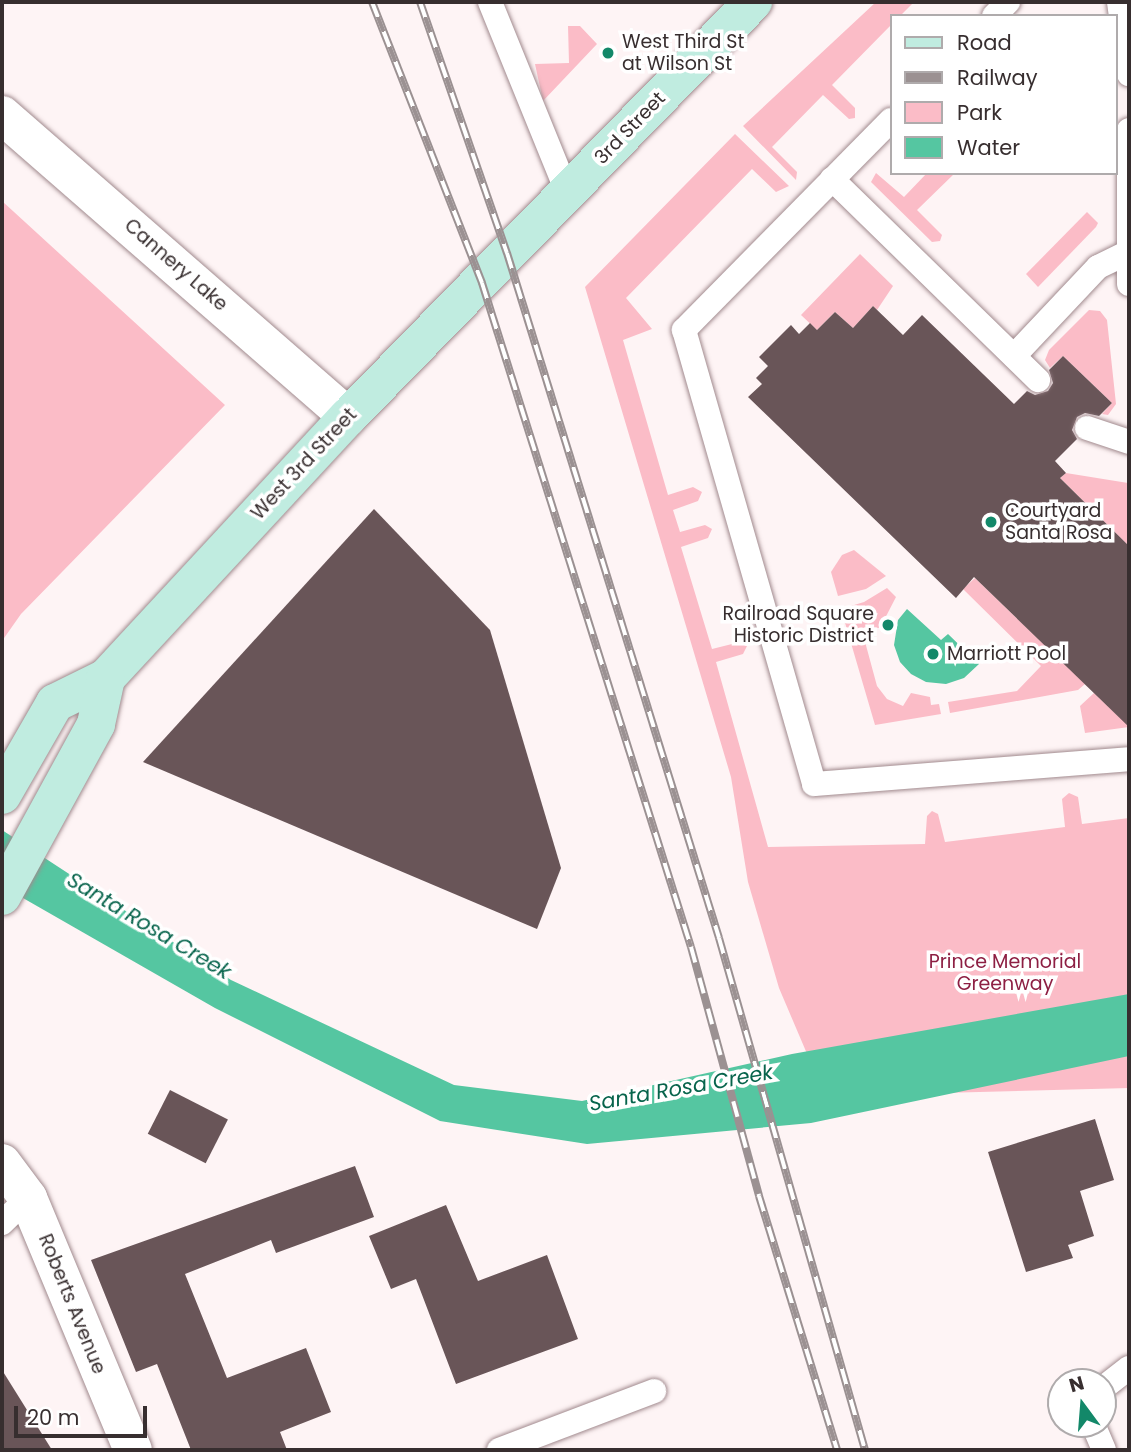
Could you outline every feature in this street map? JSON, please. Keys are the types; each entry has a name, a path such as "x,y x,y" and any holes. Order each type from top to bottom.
{"main road":[{"name":"3rd Street","path":"507,253 753,2"},
{"name":"West 3rd Street","path":"2,795 55,703 106,678 348,417 507,253"},
{"path":"2,896 96,724 106,678"}],"street":[{"name":"Cannery Lake","path":"2,115 348,417"},
{"name":"Roberts Avenue","path":"2,1163 15,1211 133,1450"}],"lane":[{"path":"490,2 568,192"},
{"path":"1119,2 1129,74"},
{"path":"890,121 684,330 814,784 1129,759"},
{"path":"1129,130 1129,284"},
{"path":"832,179 1038,380"},
{"path":"1014,356 1098,267 1128,252"},
{"path":"1087,428 1129,442"},
{"path":"499,1450 654,1391"}],"green space":[{"path":"876,2 914,2 902,14 890,14 890,26 832,85 855,108 855,118 849,119 823,95 772,147 797,172 796,180 743,126"},
{"path":"568,26 580,26 597,44 543,101 535,64 569,63"},
{"name":"Prince Memorial Greenway","path":"735,134 789,186 776,192 752,169 626,298 652,329 623,340 668,495 693,487 702,492 698,501 673,510 680,532 705,525 712,529 708,538 681,547 712,649 740,642 747,646 743,654 716,662 768,847 925,844 927,816 932,811 938,814 945,842 1065,827 1062,799 1069,793 1078,797 1082,824 1129,818 1129,1088 825,1096 779,988 748,882 731,777 585,287"},
{"path":"876,173 904,197 925,175 953,175 917,210 942,235 940,241 932,242 871,182"},
{"path":"2,201 225,405 21,614 2,641"},
{"path":"1087,212 1098,223 1096,227 1038,287 1026,274"},
{"path":"860,254 893,286 877,310 873,306 853,328 835,312 817,330 801,315"},
{"path":"1089,310 1100,311 1107,320 1116,404 1108,415 1102,414 1112,403 1063,356 1050,368 1045,360 1049,350"},
{"path":"1066,473 1128,483 1129,546 1060,478"},
{"path":"854,550 886,576 866,589 838,596 831,572 842,555"},
{"path":"975,578 1085,684 1078,690 950,713 948,702 1017,691 1041,666 963,589"},
{"path":"887,588 896,597 880,628 866,627 864,638 877,686 887,699 903,706 911,693 930,697 931,705 939,704 941,714 875,725 841,609 864,602"},
{"path":"1094,693 1120,718 1129,710 1129,727 1085,733 1080,706"}],"water":[{"name":"Marriott Pool","path":"907,609 941,640 948,634 979,664 964,678 946,684 926,682 911,674 900,662 894,645 898,620"},
{"name":"Santa Rosa Creek","path":"2,830 231,980 454,1085 582,1101 792,1054 1129,994 1129,1056 811,1123 587,1144 440,1121 215,1008 2,886"}],"building":[{"name":"Courtyard Santa Rosa","path":"873,306 903,335 922,315 1014,404 1027,391 1035,395 1048,391 1053,383 1049,370 1063,356 1112,403 1099,416 1085,413 1077,417 1072,430 1077,439 1055,461 1066,473 1060,478 1129,546 1129,727 974,577 956,598 748,397 762,384 756,378 768,366 759,357 791,325 799,334 810,323 817,330 835,312 853,328"},
{"path":"374,509 490,630 561,868 537,929 143,762"},
{"path":"170,1090 228,1120 206,1163 148,1134"},
{"path":"1095,1119 1114,1180 1080,1191 1094,1236 1068,1245 1073,1258 1026,1272 988,1152"},
{"path":"355,1166 374,1217 276,1253 271,1240 185,1274 227,1378 306,1348 331,1412 280,1432 287,1450 191,1450 157,1364 136,1372 91,1260"},
{"path":"446,1205 478,1281 547,1255 578,1339 456,1384 416,1279 391,1289 369,1236"},
{"path":"2,1370 52,1450 2,1450"}],"railway":[{"path":"372,2 482,283 691,947 759,1196 837,1450"},
{"path":"420,2 507,253 719,938 865,1450"}],"place":[{"name":"West Third St at Wilson St","path":"608,53"},
{"name":"Courtyard Santa Rosa","path":"991,522"},
{"name":"Railroad Square Historic District","path":"888,625"},
{"name":"Marriott Pool","path":"933,654"}]}
